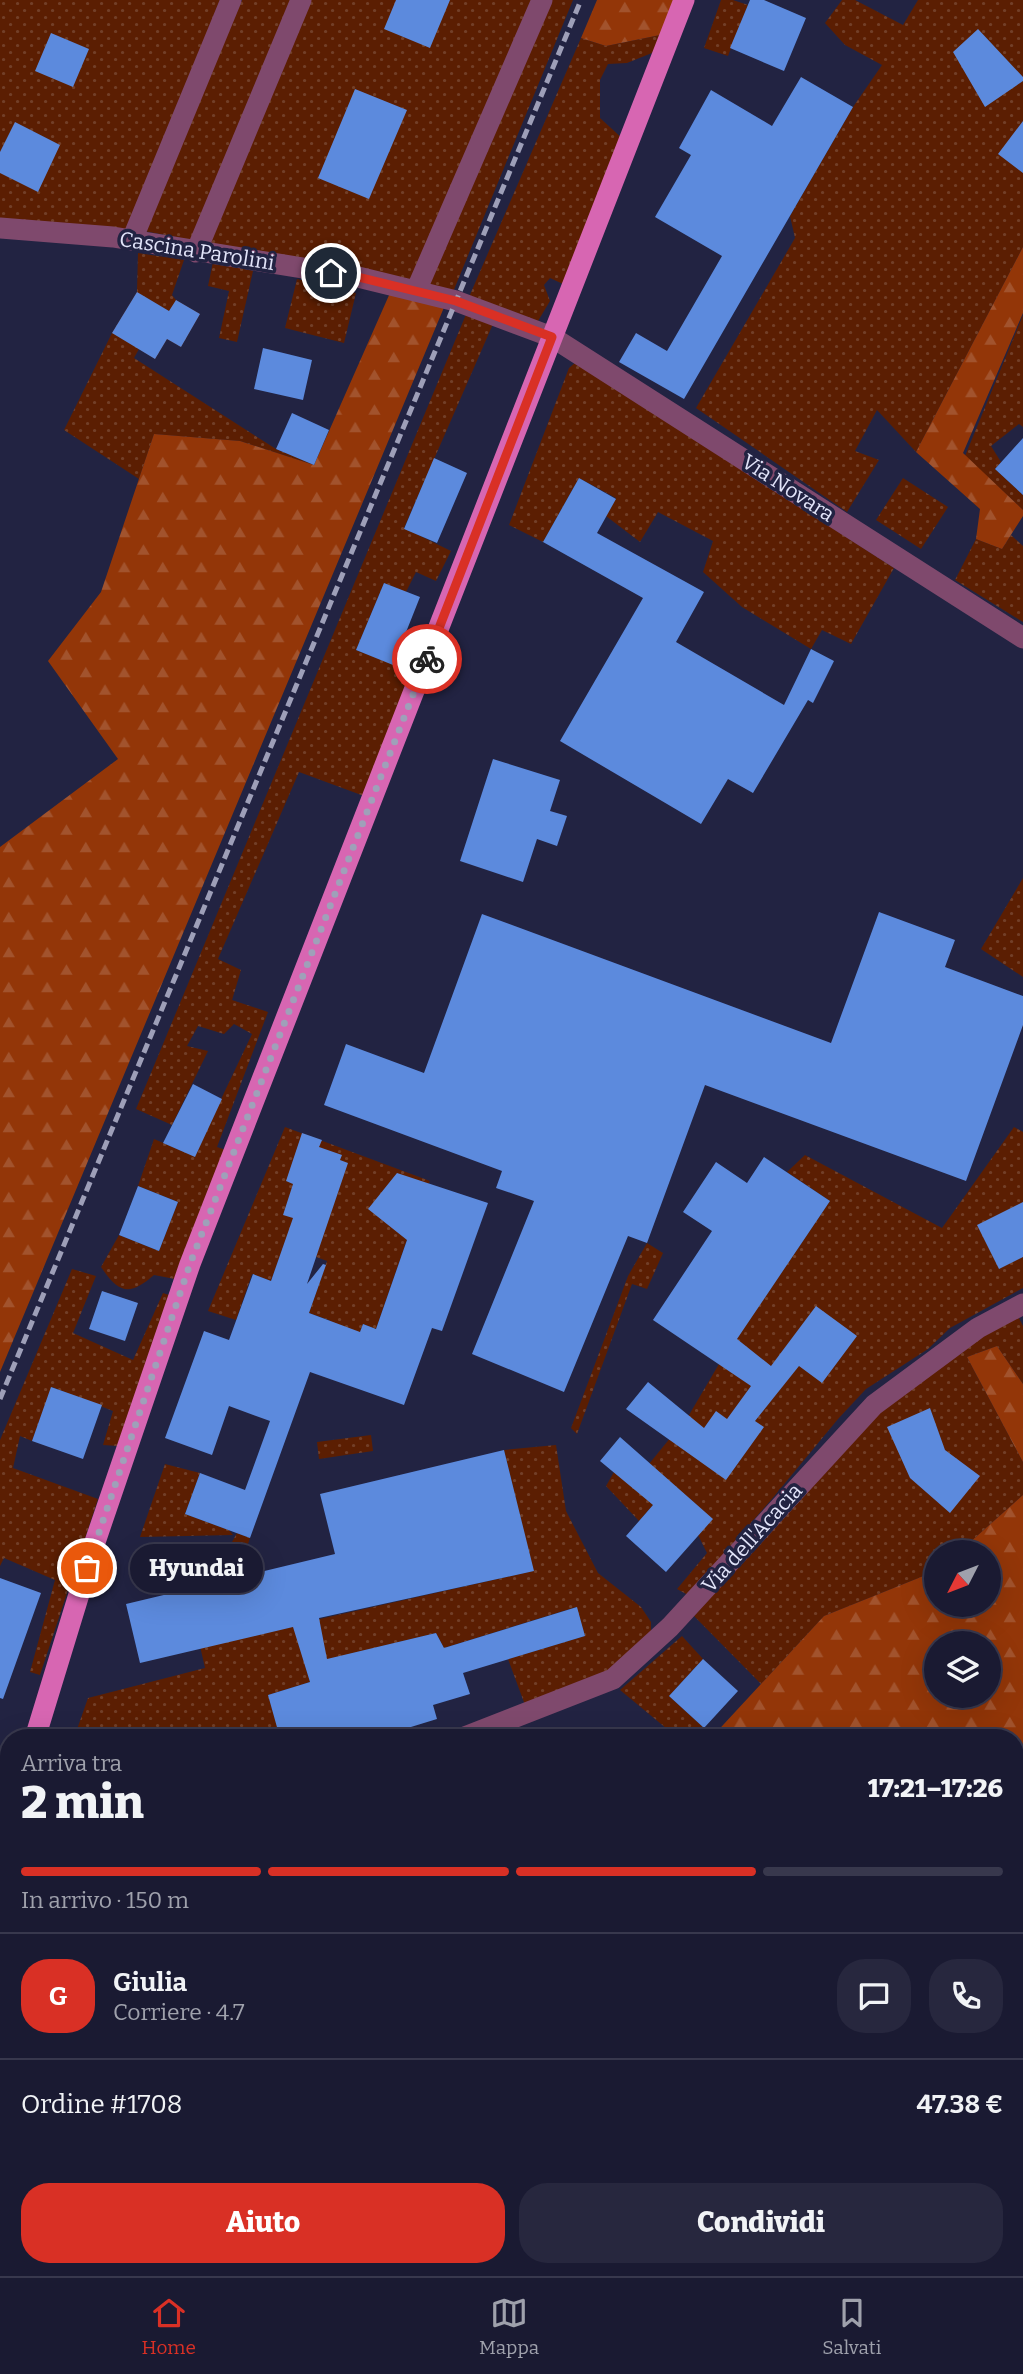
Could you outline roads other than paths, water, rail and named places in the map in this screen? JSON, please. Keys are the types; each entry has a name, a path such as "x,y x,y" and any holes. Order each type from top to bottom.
{"main road":[{"path":"37,1729 95,1542 190,1264 684,0"}],"street":[{"path":"132,240 231,0"},
{"path":"195,252 301,0"},
{"path":"416,291 542,0"},
{"name":"Cascina Parolini","path":"0,228 132,240 358,277 456,301 552,337"},
{"name":"Via Novara","path":"552,337 1023,638"},
{"name":"Via dell'Acacia","path":"484,1729 613,1679 670,1627 874,1405 978,1328 1023,1304"}],"railway":[{"path":"0,1399 581,0"}],"place":[{"name":"Hyundai","path":"87,1568"}]}
